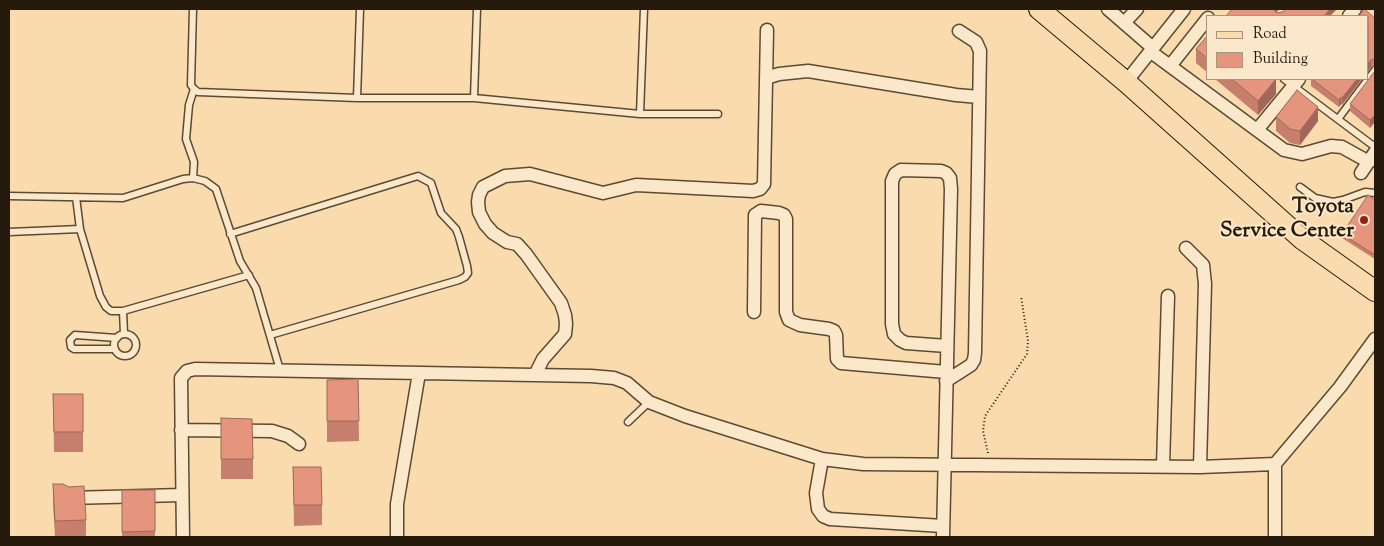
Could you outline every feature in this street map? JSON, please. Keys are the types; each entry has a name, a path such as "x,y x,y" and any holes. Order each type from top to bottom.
{"main road":[{"path":"1039,9 1126,82 1302,239 1375,292"}],"street":[{"path":"1108,9 1170,66 1284,150 1302,154 1331,146 1351,150 1368,157 1361,173"},
{"path":"1124,23 1137,9"},
{"path":"1126,82 1184,9"},
{"path":"1170,66 1206,21"},
{"path":"535,375 543,359 565,334 565,315 561,303 526,254 517,244 507,242 493,233 485,224 479,212 478,202 483,187 505,176 530,174 604,193 636,185 754,191 760,189 764,184 767,30"},
{"path":"754,312 755,215 761,211 779,212 786,219 786,312 789,320 800,325 834,331 836,335 837,359 841,363 946,376 971,365 974,360 980,51 976,42 959,31"},
{"path":"766,78 779,74 808,71 979,97"},
{"path":"1257,130 1292,81"},
{"path":"822,459 816,493 818,510 823,516 830,519 943,532 951,189 950,178 941,171 901,170 894,174 892,181 892,324 894,334 906,343 947,346"},
{"path":"1186,248 1202,265 1205,284 1200,467"},
{"path":"1163,466 1168,296"},
{"path":"1275,537 1275,464 1340,387 1375,339"},
{"path":"183,537 181,378 187,372 195,369 591,376 614,378 627,383 649,402 685,416 822,459 862,464 1200,467 1275,464"},
{"path":"397,537 397,504 419,373"},
{"path":"181,430 272,431 288,436 299,444"},
{"path":"69,498 182,496"}],"lane":[{"path":"193,9 191,85 198,92 357,98 474,98 640,114 718,114"},
{"path":"357,98 360,9"},
{"path":"474,98 477,9"},
{"path":"640,114 644,9"},
{"path":"1338,119 1367,80"},
{"path":"1292,81 1375,147"},
{"path":"193,178 194,162 186,139 189,105 194,89"},
{"path":"230,234 418,176 431,183 441,213 456,229 468,272 465,277 270,335"},
{"path":"9,196 123,198 183,179 193,178 204,181 216,189 240,261 256,288 280,370"},
{"path":"1300,187 1315,198 1333,202 1365,192 1375,193"},
{"path":"76,197 80,230 100,296 111,310 123,311 249,276"},
{"path":"9,232 80,230"},
{"path":"123,311 124,334"},
{"path":"124,334 131,336 136,341 136,348 132,354 126,356 119,354 115,349 114,342 117,338 124,334"},
{"path":"115,349 74,349 71,347 70,340 75,335 117,338"},
{"path":"628,422 649,402"}],"path":[{"path":"992,465 983,431 985,416 1027,354 1028,341 1021,296"}],"building":[{"path":"1232,9 1274,9 1277,13 1286,9 1330,9 1325,15 1227,15"},
{"path":"1364,9 1375,18 1375,59 1369,63 1369,15 1360,15"},
{"path":"1206,37 1206,57 1196,49"},
{"path":"1375,71 1375,115 1370,120 1350,104"},
{"path":"1233,80 1275,80 1258,101"},
{"path":"1313,80 1356,80 1339,100"},
{"path":"1297,90 1318,107 1300,131 1290,129 1276,117"},
{"name":"Toyota Service Center","path":"1368,195 1375,200 1375,255 1342,234"},
{"path":"358,379 359,421 327,421 327,380"},
{"path":"53,394 83,394 83,432 54,432"},
{"path":"221,418 252,419 253,459 221,459"},
{"path":"293,467 321,467 322,505 294,505"},
{"path":"53,484 63,484 69,487 84,486 86,520 55,521"},
{"path":"122,490 155,490 155,531 122,532"}],"place":[{"name":"Toyota Service Center","path":"1364,220"}]}
